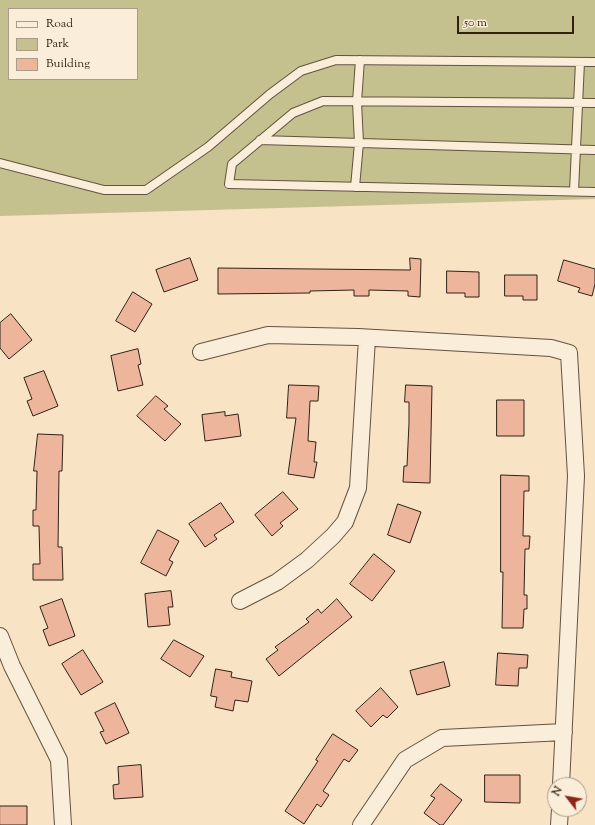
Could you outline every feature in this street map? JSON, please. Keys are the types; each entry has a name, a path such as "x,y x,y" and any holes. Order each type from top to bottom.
{"street":[{"path":"201,352 268,335 368,338 551,348 569,353 576,476 561,777"},
{"path":"240,601 277,582 307,560 333,536 345,522 358,488 368,338"},
{"path":"0,636 6,670 59,760 63,825"},
{"path":"361,825 404,760 442,738 564,732"}],"lane":[{"path":"0,163 104,190 146,190 208,147 270,94 301,72 336,60 595,62"},
{"path":"355,186 359,143 357,102 360,60"},
{"path":"574,191 580,62"},
{"path":"595,104 323,101 293,113 232,164 229,184 595,192"},
{"path":"260,140 595,150"}],"green space":[{"path":"0,0 595,0 595,199 0,216"}],"building":[{"path":"190,258 198,280 164,292 156,270"},
{"path":"410,258 421,259 420,297 408,296 408,291 369,290 369,296 354,296 354,290 310,291 310,293 218,294 218,268 410,270"},
{"path":"564,260 595,269 595,284 592,296 578,292 580,288 558,281"},
{"path":"447,271 479,272 479,297 465,297 465,293 447,293"},
{"path":"505,275 537,275 537,300 523,300 523,296 505,296"},
{"path":"133,292 152,304 135,332 116,321"},
{"path":"11,314 32,340 9,359 0,348 0,323"},
{"path":"138,349 141,364 138,365 143,385 118,391 111,356"},
{"path":"44,371 58,406 33,416 27,401 32,399 24,378"},
{"path":"289,385 319,386 318,401 310,401 308,441 316,442 314,462 317,462 314,478 288,474 296,418 287,418"},
{"path":"406,385 432,386 430,483 403,482 404,466 407,466 409,423 409,402 405,402"},
{"path":"156,396 168,406 164,409 181,424 165,441 137,416"},
{"path":"497,400 524,400 524,436 497,436"},
{"path":"225,412 225,416 238,414 241,436 205,441 202,415"},
{"path":"38,434 63,435 62,471 59,471 58,547 62,547 63,580 33,580 33,564 40,564 39,526 33,526 33,510 36,510 37,471 34,471"},
{"path":"501,475 529,476 529,491 524,491 523,536 530,536 529,549 525,549 524,595 527,595 527,609 524,609 523,628 502,628 503,572 501,572"},
{"path":"283,492 298,509 280,523 283,526 272,536 255,515"},
{"path":"221,503 234,522 214,535 217,539 205,547 189,524"},
{"path":"398,504 421,512 410,543 388,535"},
{"path":"158,530 179,541 169,560 173,562 166,576 141,563"},
{"path":"374,554 395,571 372,601 350,584"},
{"path":"171,591 173,607 168,607 170,625 148,627 145,594"},
{"path":"62,599 75,636 49,646 43,630 48,628 40,607"},
{"path":"337,599 352,617 279,676 266,659 278,650 275,647 309,622 306,619 318,609 321,613"},
{"path":"174,640 204,656 190,677 161,659"},
{"path":"83,650 103,682 81,695 62,664"},
{"path":"498,653 528,655 527,668 519,668 518,686 496,685"},
{"path":"444,662 450,686 417,695 410,671"},
{"path":"216,669 232,672 231,677 252,681 248,702 235,700 233,711 215,707 217,697 211,696"},
{"path":"381,688 398,707 387,718 383,715 371,727 356,711"},
{"path":"115,703 129,733 106,744 100,732 104,731 95,713"},
{"path":"333,734 358,750 349,762 344,759 323,791 329,795 321,807 317,804 304,824 285,811 318,761 316,760"},
{"path":"141,765 143,797 114,799 113,785 119,784 118,767"},
{"path":"485,775 520,775 520,803 485,802"},
{"path":"441,784 462,800 443,825 440,825 424,813 435,798 431,796"},
{"path":"0,806 27,806 27,825 0,825"}]}
